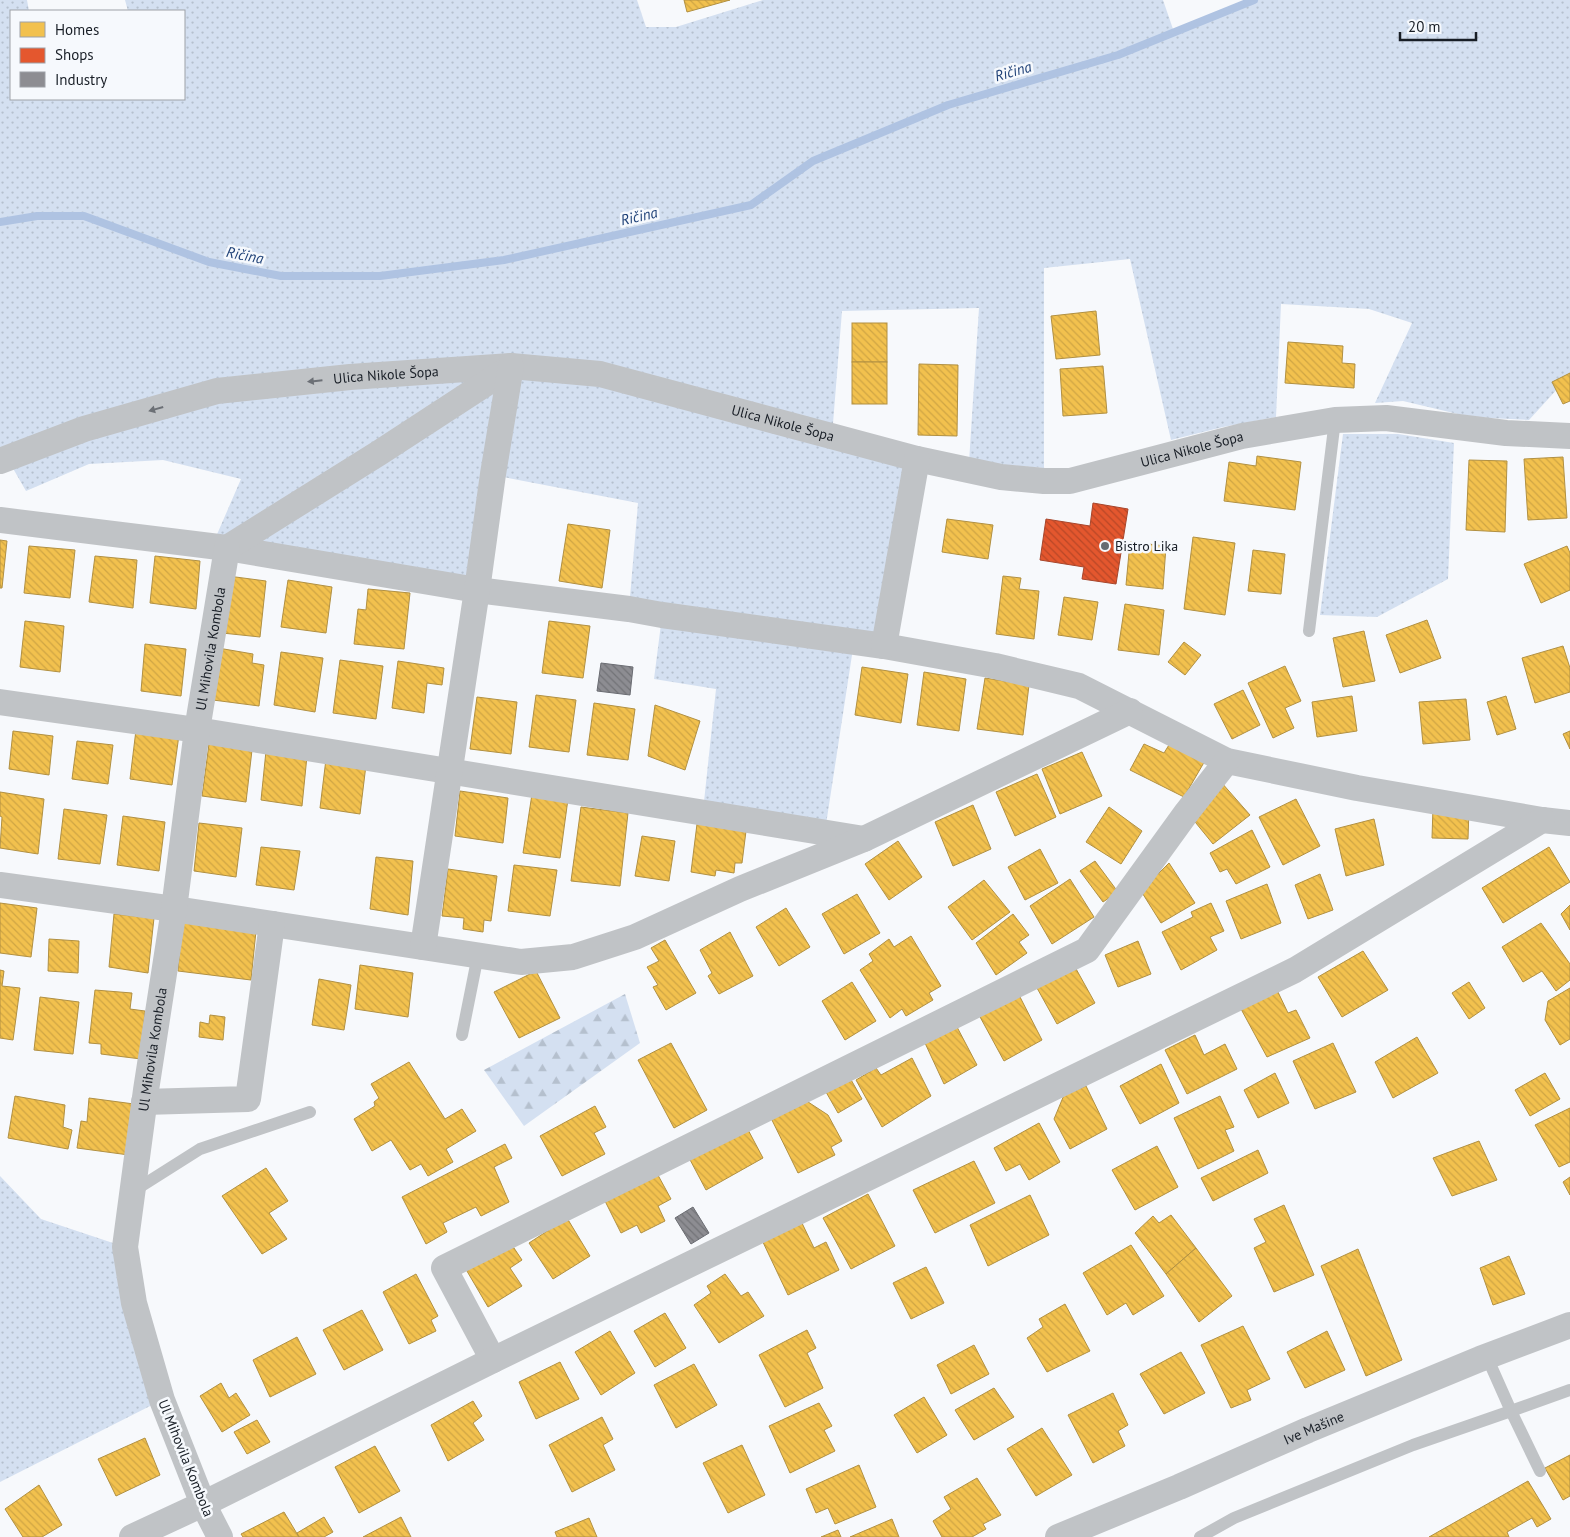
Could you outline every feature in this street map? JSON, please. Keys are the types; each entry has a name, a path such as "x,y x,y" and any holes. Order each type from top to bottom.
{"street":[{"name":"Ulica Nikole Šopa","path":"0,461 84,429 217,391 350,377 498,367 600,374 916,459 1002,477 1044,481 1070,481 1242,436 1335,420 1386,418 1506,433 1570,436"},
{"path":"227,548 379,453 498,367"},
{"path":"423,947 493,474 498,367"},
{"path":"884,646 916,459"},
{"path":"0,520 227,548 477,590 630,609 662,616 884,646 995,666 1079,686 1227,761 1357,788 1542,820 1570,823"},
{"name":"Ul Mihovila Kombola","path":"220,1537 203,1504 162,1400 134,1303 125,1247 144,1102 174,909 197,730 227,548"},
{"path":"0,702 197,730 864,839"},
{"path":"0,885 174,909 521,962 573,957 635,938 740,890 864,839 1130,711"},
{"path":"493,1360 444,1268 1087,950 1187,812 1227,761"},
{"path":"132,1537 1295,970 1542,820"},
{"path":"144,1102 248,1099 272,924"},
{"name":"Ive Mašine","path":"1058,1537 1308,1430 1570,1325"}],"lane":[{"path":"1309,631 1335,420"},
{"path":"462,1035 478,955"},
{"path":"132,1192 200,1149 310,1112"},
{"path":"1487,1357 1540,1471"},
{"path":"1200,1537 1234,1518 1396,1452 1570,1390"}],"green space":[{"path":"0,0 27,0 29,10 10,10 10,100 185,100 185,10 128,10 125,0 637,0 646,27 676,27 763,0 1163,0 1174,32 1254,0 1570,0 1570,375 1529,420 1462,415 1403,401 1375,403 1412,323 1369,309 1281,304 1276,417 1223,427 1171,440 1130,259 1044,268 1044,468 969,462 979,308 842,311 832,436 917,459 884,646 854,642 825,831 703,811 716,689 654,679 662,616 629,609 638,503 493,475 477,590 215,539 241,479 163,460 89,464 26,491 7,458 0,461"},
{"path":"1343,434 1398,434 1454,443 1448,579 1377,617 1320,615"},
{"path":"625,994 640,1043 524,1126 484,1070"},
{"path":"0,1176 41,1219 125,1247 162,1400 0,1482"}],"building: Homes":[{"path":"684,0 730,0 687,12"},
{"path":"1096,311 1100,355 1056,359 1051,316"},
{"path":"852,323 887,323 887,362 852,362"},
{"path":"1288,342 1343,346 1342,363 1355,364 1354,388 1285,383"},
{"path":"852,362 887,362 887,404 852,404"},
{"path":"919,364 958,365 957,436 918,435"},
{"path":"1103,366 1107,413 1063,416 1060,369"},
{"path":"1570,373 1570,401 1563,404 1552,382"},
{"path":"1257,456 1301,462 1295,510 1224,501 1229,462 1256,466"},
{"path":"1563,457 1567,518 1528,520 1524,459"},
{"path":"1469,460 1507,461 1505,532 1466,530"},
{"path":"947,519 993,525 988,559 942,552"},
{"path":"568,524 610,530 602,588 559,581"},
{"path":"1193,537 1235,543 1225,615 1184,609"},
{"path":"0,540 7,541 2,588 0,588"},
{"path":"1130,542 1166,546 1163,589 1126,585"},
{"path":"29,546 75,550 70,598 24,593"},
{"path":"1567,546 1570,553 1570,590 1541,603 1524,564"},
{"path":"1253,550 1285,554 1281,594 1248,591"},
{"path":"95,556 137,560 133,608 89,602"},
{"path":"155,556 200,561 196,609 150,603"},
{"path":"228,576 266,581 260,637 222,633"},
{"path":"1003,576 1021,578 1019,589 1039,591 1034,639 996,634"},
{"path":"288,580 332,587 326,633 281,627"},
{"path":"368,589 410,593 404,649 354,644 358,609 366,610"},
{"path":"1064,597 1098,602 1092,640 1058,635"},
{"path":"1125,604 1164,610 1159,655 1118,650"},
{"path":"1427,620 1441,658 1400,673 1386,635"},
{"path":"25,621 64,626 60,672 20,667"},
{"path":"549,621 590,626 583,678 542,673"},
{"path":"1364,631 1375,681 1343,687 1333,638"},
{"path":"1184,642 1201,655 1185,675 1168,662"},
{"path":"145,644 186,649 181,696 141,691"},
{"path":"1563,646 1570,668 1570,692 1535,703 1522,658"},
{"path":"218,648 253,654 252,663 264,665 259,706 213,700"},
{"path":"281,652 323,658 315,712 274,705"},
{"path":"340,660 383,666 376,719 333,713"},
{"path":"398,661 444,668 442,685 427,683 424,713 392,708"},
{"path":"1285,666 1301,701 1285,708 1294,728 1273,738 1248,683"},
{"path":"862,667 908,674 901,723 855,715"},
{"path":"924,672 966,679 959,731 917,725"},
{"path":"985,678 1029,685 1023,735 977,729"},
{"path":"1243,690 1260,725 1232,739 1214,704"},
{"path":"536,695 576,700 569,752 529,747"},
{"path":"1352,696 1357,731 1317,737 1312,702"},
{"path":"1506,696 1516,729 1497,735 1487,702"},
{"path":"477,697 517,702 511,754 470,749"},
{"path":"1466,699 1470,740 1423,744 1419,702"},
{"path":"594,703 635,709 628,760 587,755"},
{"path":"655,705 700,721 685,770 648,756"},
{"path":"136,730 179,735 172,785 130,779"},
{"path":"13,731 53,736 49,775 9,769"},
{"path":"1570,731 1570,749 1563,734"},
{"path":"1172,740 1206,759 1184,797 1130,770 1144,744 1164,753"},
{"path":"77,741 113,745 108,784 72,779"},
{"path":"209,744 252,750 246,802 202,796"},
{"path":"266,751 307,756 302,806 261,800"},
{"path":"1082,752 1102,796 1060,814 1042,769"},
{"path":"326,759 366,765 360,814 320,808"},
{"path":"1037,774 1056,817 1015,836 996,792"},
{"path":"1221,782 1250,815 1213,844 1187,812"},
{"path":"460,791 508,798 503,843 455,836"},
{"path":"0,792 44,799 38,854 0,848 2,817 0,816"},
{"path":"532,794 568,799 560,858 523,853"},
{"path":"1296,799 1320,846 1283,865 1259,817"},
{"path":"973,805 991,849 953,866 935,822"},
{"path":"581,807 628,813 620,886 571,881"},
{"path":"1109,807 1142,831 1121,864 1086,842"},
{"path":"1433,807 1469,808 1468,839 1432,838"},
{"path":"64,809 107,815 100,864 58,859"},
{"path":"123,816 165,822 159,871 117,865"},
{"path":"698,816 747,823 742,863 735,863 734,873 716,870 715,876 691,872"},
{"path":"1374,819 1384,865 1346,876 1335,829"},
{"path":"199,823 242,828 236,877 194,871"},
{"path":"1252,830 1270,867 1236,884 1227,869 1220,872 1210,853"},
{"path":"642,836 675,841 669,881 635,876"},
{"path":"898,841 922,877 889,900 865,864"},
{"path":"261,847 300,851 294,890 256,885"},
{"path":"1549,847 1570,882 1503,923 1482,888"},
{"path":"1040,849 1058,883 1025,900 1008,867"},
{"path":"376,857 413,861 408,915 370,909"},
{"path":"1095,861 1118,892 1103,902 1080,871"},
{"path":"1169,863 1195,903 1161,923 1141,891"},
{"path":"514,865 557,870 550,916 508,911"},
{"path":"448,869 497,876 491,921 484,920 483,932 463,929 464,918 442,916"},
{"path":"1320,874 1333,910 1308,919 1295,885"},
{"path":"1070,879 1094,917 1052,944 1030,906"},
{"path":"984,880 1010,912 972,940 948,907"},
{"path":"1267,884 1281,923 1241,939 1226,901"},
{"path":"857,894 880,933 844,954 822,914"},
{"path":"0,903 37,908 31,957 0,953"},
{"path":"1211,903 1224,931 1210,937 1217,950 1181,970 1162,932 1193,917 1191,912"},
{"path":"1570,905 1570,930 1561,914"},
{"path":"786,908 810,947 779,966 756,927"},
{"path":"114,914 154,918 148,973 109,967"},
{"path":"1013,914 1029,935 1019,942 1027,953 996,975 976,943"},
{"path":"182,920 256,931 251,980 178,971"},
{"path":"1541,923 1570,964 1570,980 1556,991 1542,971 1523,982 1502,947"},
{"path":"730,932 753,976 719,994 708,976 712,973 700,950"},
{"path":"911,936 941,986 929,993 933,1000 906,1016 902,1009 890,1018 860,970 873,961 869,954 889,939 894,947"},
{"path":"49,939 79,941 78,973 48,971"},
{"path":"665,940 696,993 666,1010 653,987 658,985 647,967 659,961 651,948"},
{"path":"1138,941 1151,974 1118,987 1105,955"},
{"path":"1363,951 1388,990 1342,1017 1318,977"},
{"path":"360,965 413,973 408,1017 355,1009"},
{"path":"1075,967 1095,1003 1057,1024 1037,988"},
{"path":"0,970 4,971 2,986 20,988 13,1040 0,1038"},
{"path":"536,971 560,1018 519,1038 494,992"},
{"path":"319,979 351,985 344,1030 312,1025"},
{"path":"852,982 876,1021 845,1040 822,1001"},
{"path":"1469,982 1485,1008 1469,1019 1452,993"},
{"path":"1570,988 1570,1039 1560,1045 1545,1020 1548,1001"},
{"path":"95,990 132,993 130,1009 145,1011 141,1059 101,1054 101,1044 89,1043"},
{"path":"1277,990 1288,1013 1296,1010 1310,1038 1267,1057 1241,1009"},
{"path":"1019,995 1042,1040 1004,1061 979,1015"},
{"path":"40,997 79,1002 73,1054 34,1050"},
{"path":"210,1015 225,1017 223,1040 199,1037 200,1022 209,1024"},
{"path":"957,1027 977,1065 944,1084 925,1043"},
{"path":"1195,1035 1204,1055 1225,1044 1237,1069 1187,1094 1165,1050"},
{"path":"1417,1037 1438,1073 1393,1098 1375,1062"},
{"path":"671,1043 707,1110 674,1128 638,1060"},
{"path":"1333,1043 1356,1092 1315,1109 1293,1061"},
{"path":"912,1058 931,1096 882,1127 856,1080 876,1068 881,1075"},
{"path":"409,1062 445,1119 462,1109 476,1131 446,1149 453,1162 428,1176 421,1164 410,1170 391,1140 372,1151 354,1119 375,1106 374,1102 379,1098 371,1084"},
{"path":"1161,1064 1179,1103 1140,1124 1120,1086"},
{"path":"1275,1073 1289,1103 1258,1118 1244,1090"},
{"path":"1545,1073 1560,1099 1530,1116 1515,1090"},
{"path":"850,1078 862,1099 838,1113 826,1092"},
{"path":"1086,1086 1107,1129 1070,1149 1054,1119 1064,1095"},
{"path":"15,1096 65,1105 63,1127 72,1130 68,1149 8,1138"},
{"path":"1220,1096 1234,1127 1225,1130 1234,1151 1198,1169 1174,1118"},
{"path":"89,1098 134,1104 129,1155 77,1148 81,1121 87,1122"},
{"path":"802,1098 828,1115 842,1141 831,1147 835,1155 798,1173 769,1114"},
{"path":"595,1106 606,1127 594,1133 605,1154 562,1176 540,1136"},
{"path":"1570,1108 1570,1162 1559,1167 1535,1125"},
{"path":"1039,1123 1060,1162 1029,1180 1020,1164 1006,1171 994,1148"},
{"path":"746,1126 763,1158 706,1190 687,1154"},
{"path":"1479,1141 1497,1180 1452,1196 1433,1158"},
{"path":"505,1144 512,1158 494,1167 509,1202 481,1216 476,1207 443,1223 447,1232 426,1244 402,1197"},
{"path":"1157,1146 1178,1187 1135,1210 1112,1170"},
{"path":"1258,1150 1268,1173 1213,1201 1201,1178"},
{"path":"974,1161 995,1203 935,1233 913,1190"},
{"path":"653,1166 671,1199 658,1206 665,1221 641,1233 637,1225 621,1233 601,1193"},
{"path":"266,1168 288,1201 269,1213 287,1239 262,1254 222,1196"},
{"path":"1570,1177 1570,1195 1563,1182"},
{"path":"868,1194 895,1246 851,1269 823,1218"},
{"path":"1030,1195 1049,1235 988,1266 970,1225"},
{"path":"1284,1205 1314,1275 1274,1292 1254,1248 1266,1242 1254,1219"},
{"path":"1171,1215 1196,1248 1166,1274 1135,1233 1153,1216 1159,1223"},
{"path":"567,1218 590,1256 553,1279 529,1243"},
{"path":"800,1219 814,1248 826,1242 839,1270 788,1295 761,1238"},
{"path":"508,1239 522,1260 510,1268 522,1286 488,1307 464,1266"},
{"path":"1131,1245 1164,1296 1133,1315 1126,1303 1107,1315 1083,1273"},
{"path":"1196,1248 1232,1296 1199,1322 1166,1274"},
{"path":"1358,1249 1402,1360 1366,1376 1321,1266"},
{"path":"1509,1256 1525,1294 1493,1305 1480,1268"},
{"path":"926,1267 944,1303 911,1319 893,1283"},
{"path":"416,1274 438,1316 431,1320 436,1331 409,1344 383,1292"},
{"path":"725,1274 741,1296 748,1292 764,1316 719,1343 694,1305 711,1293 707,1286"},
{"path":"1065,1304 1090,1351 1047,1372 1027,1338 1043,1327 1039,1319"},
{"path":"362,1310 383,1350 344,1370 323,1330"},
{"path":"665,1313 686,1348 655,1367 634,1331"},
{"path":"1243,1326 1270,1379 1247,1390 1251,1400 1231,1408 1201,1345"},
{"path":"807,1330 816,1348 807,1353 823,1388 785,1407 759,1355"},
{"path":"610,1331 635,1373 601,1395 575,1352"},
{"path":"1327,1331 1345,1370 1305,1388 1287,1352"},
{"path":"297,1337 316,1374 270,1397 253,1360"},
{"path":"974,1345 989,1374 951,1394 937,1365"},
{"path":"1181,1352 1205,1393 1164,1414 1140,1374"},
{"path":"560,1362 579,1399 536,1419 519,1382"},
{"path":"694,1364 717,1405 676,1428 654,1385"},
{"path":"221,1383 229,1398 236,1393 250,1415 222,1432 200,1396"},
{"path":"994,1388 1014,1417 974,1440 955,1410"},
{"path":"1113,1393 1128,1425 1118,1431 1125,1446 1093,1463 1068,1415"},
{"path":"924,1397 947,1435 917,1453 894,1415"},
{"path":"473,1401 482,1416 473,1423 484,1440 448,1461 431,1425"},
{"path":"819,1403 832,1426 824,1430 835,1451 790,1473 769,1426"},
{"path":"602,1417 613,1439 603,1445 615,1470 572,1492 549,1445"},
{"path":"257,1420 270,1442 247,1454 234,1432"},
{"path":"1042,1428 1072,1475 1036,1496 1007,1449"},
{"path":"145,1438 160,1475 116,1496 98,1459"},
{"path":"742,1445 765,1495 728,1513 703,1463"},
{"path":"375,1446 400,1491 359,1513 335,1467"},
{"path":"1570,1455 1570,1496 1563,1500 1545,1468"},
{"path":"859,1465 876,1507 835,1524 828,1508 816,1513 806,1489"},
{"path":"977,1478 1001,1515 983,1524 986,1529 972,1537 942,1537 933,1521 951,1509 944,1497"},
{"path":"1528,1481 1551,1519 1537,1527 1532,1518 1507,1532 1509,1537 1429,1537"},
{"path":"39,1485 62,1525 42,1537 23,1537 5,1509"},
{"path":"284,1512 299,1537 243,1537 241,1534"},
{"path":"324,1517 333,1532 324,1537 299,1537 297,1533"},
{"path":"401,1517 411,1537 363,1537"},
{"path":"589,1518 597,1537 557,1537 555,1532"},
{"path":"892,1519 899,1537 850,1537"},
{"path":"838,1530 841,1537 821,1537"}],"building: Shops":[{"path":"1093,503 1128,509 1116,584 1082,579 1084,567 1040,560 1046,519 1090,526"}],"building: Industry":[{"path":"601,663 633,667 630,695 597,691"},
{"path":"693,1207 709,1233 691,1244 675,1218"}],"waterway":[{"name":"Ričina","path":"0,222 37,216 84,216 209,262 281,276 380,276 504,260 751,205 813,161 948,105 1118,55 1254,0"}],"place":[{"name":"Bistro Lika","path":"1105,546"}]}
